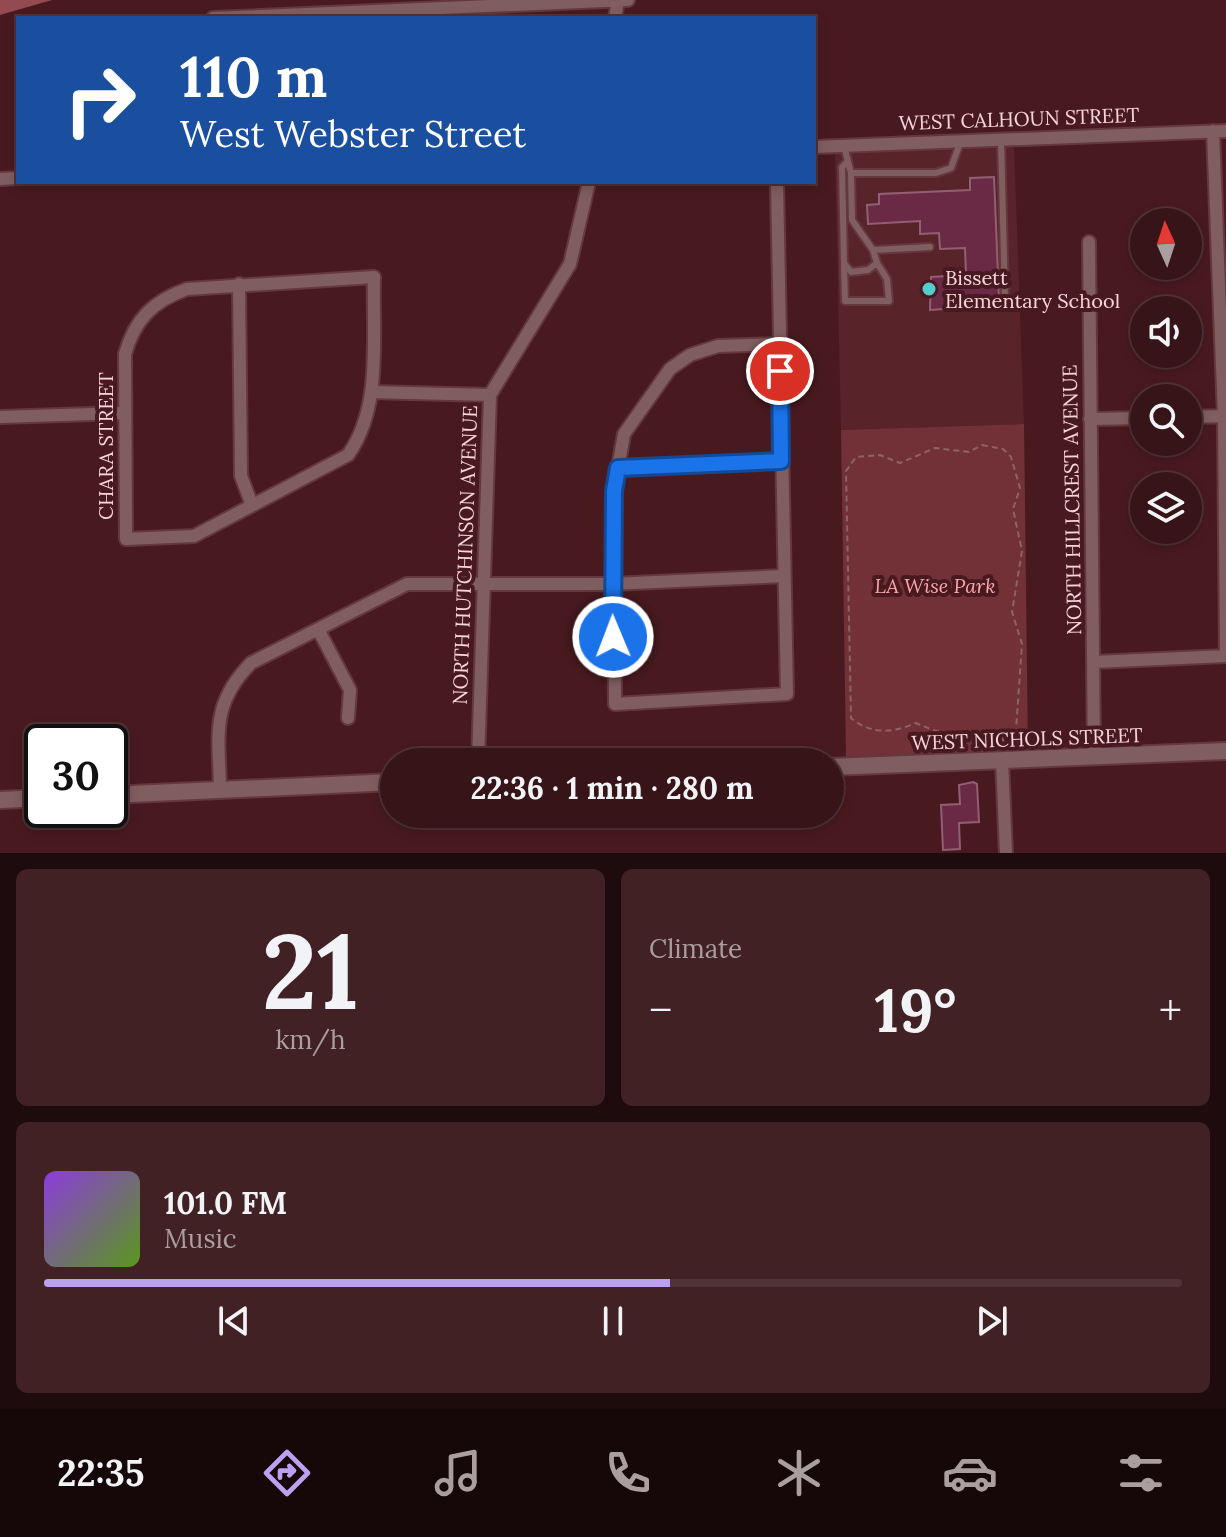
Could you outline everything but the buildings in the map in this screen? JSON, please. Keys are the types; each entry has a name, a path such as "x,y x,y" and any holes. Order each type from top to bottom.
{"street":[{"path":"258,16 628,0"},
{"path":"1094,662 1226,656 1219,131"},
{"name":"WEST CALHOUN STREET","path":"816,147 1219,131"},
{"name":"NORTH HUTCHINSON AVENUE","path":"478,748 490,395 570,264 589,184"},
{"path":"777,184 787,694 615,704 612,584 618,468 624,434 670,369 690,355 718,346 780,344"},
{"name":"NORTH HILLCREST AVENUE","path":"1089,242 1094,756"},
{"path":"374,277 371,392 361,437 348,455 252,505 241,476 239,284 374,277"},
{"name":"CHARA STREET","path":"239,284 187,289 162,297 133,329 125,354 123,413 126,539 194,536 252,505"},
{"path":"371,392 490,395"},
{"path":"0,417 123,413"},
{"path":"1202,417 1225,416"},
{"path":"1090,419 1130,418"},
{"path":"618,468 781,461"},
{"path":"220,790 219,724 223,700 234,681 251,663 407,584 612,584 784,576"},
{"path":"318,629 350,690 348,718"},
{"name":"WEST NICHOLS STREET","path":"844,766 1003,756 1226,751"},
{"path":"1003,756 1006,853"},
{"path":"128,794 380,783"},
{"path":"0,800 24,799"}],"lane":[{"path":"1001,140 1005,298"},
{"path":"851,173 936,173 951,168 960,141"},
{"path":"844,146 851,173 852,220 873,250 887,279 889,301 845,301 842,167 846,163"},
{"path":"873,250 930,247"},
{"path":"844,263 851,272 868,270 877,263"}],"path":[{"path":"982,445 1003,449 1011,457 1020,488 1013,521 1022,551 1012,612 1022,644 1016,730 1003,733 966,737 939,734 916,723 882,732 859,725 851,718 845,488 846,471 856,457 880,455 900,463 935,448 969,452 982,445"},
{"path":"1003,733 1003,756"}],"shaded area":[{"path":"0,0 52,0 0,15"},
{"name":"Bissett Elementary School","path":"1014,146 1024,424 841,430 835,153"}],"green space":[{"name":"LA Wise Park","path":"1024,424 1028,752 846,757 841,430"}],"place":[{"name":"Bissett Elementary School","path":"929,289"}],"route":[{"path":"613,637 614,491 618,468 781,461 780,371"}]}
